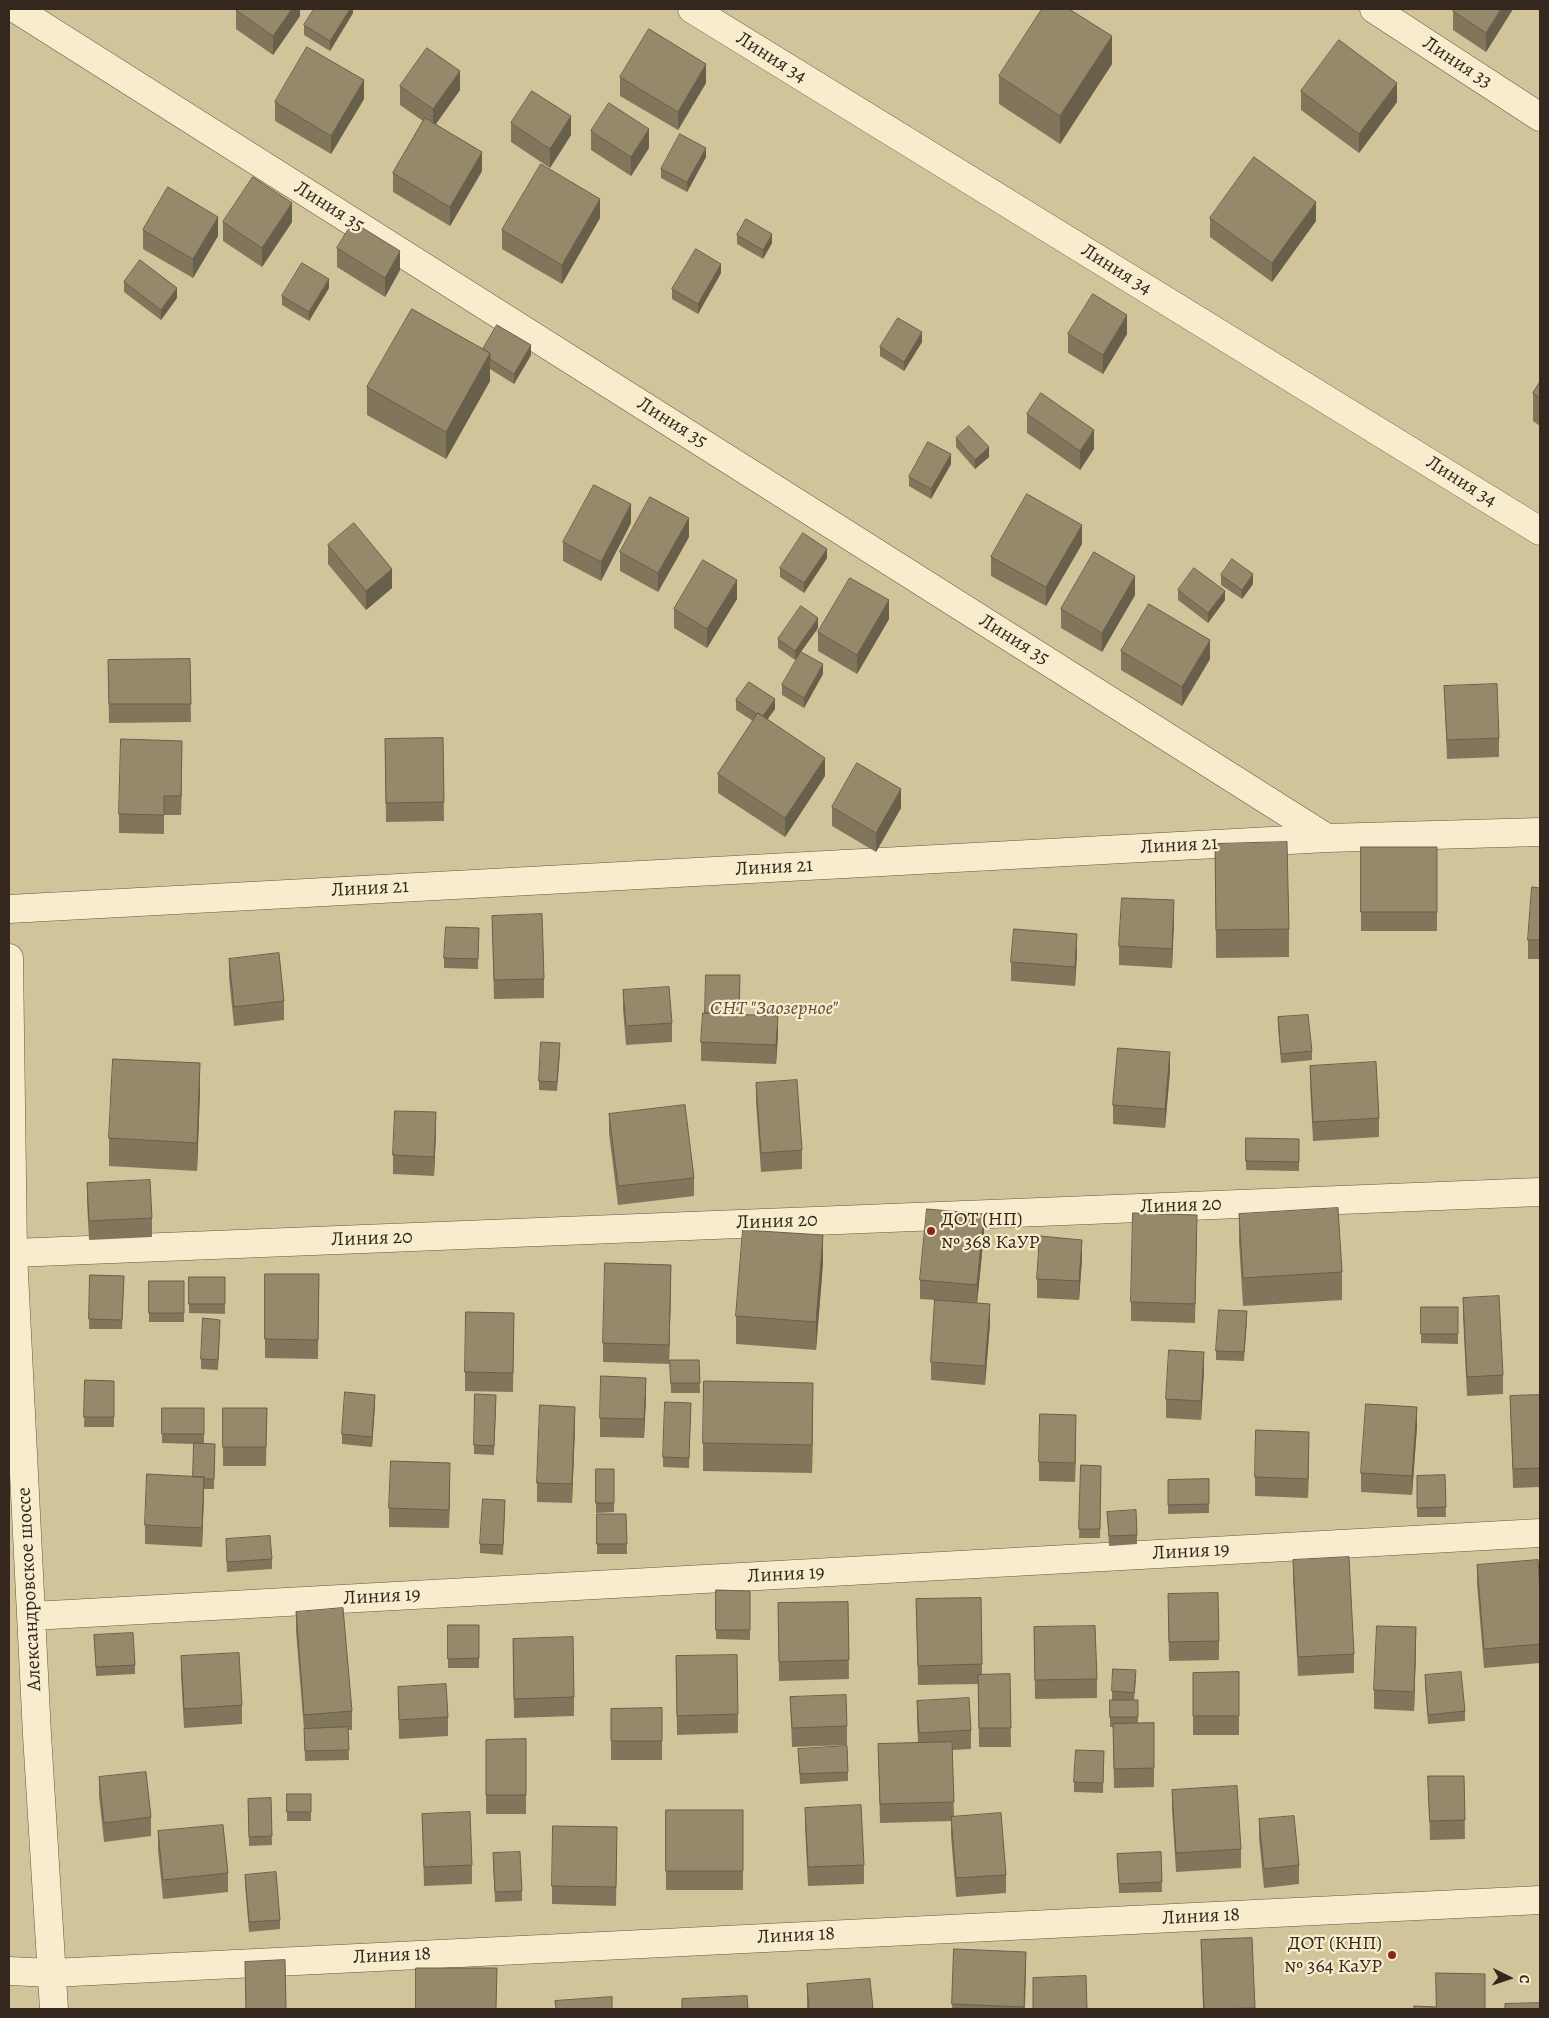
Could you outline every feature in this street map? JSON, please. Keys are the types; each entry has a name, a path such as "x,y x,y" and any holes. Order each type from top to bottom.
{"street":[{"name":"Линия 35","path":"16,9 1327,838"},
{"name":"Линия 34","path":"692,9 1540,531"},
{"name":"Линия 33","path":"1374,9 1540,116"},
{"name":"Линия 21","path":"9,909 1327,838 1540,832"},
{"name":"Александровское шоссе","path":"9,958 13,1253 54,2009"},
{"name":"Линия 20","path":"13,1253 1540,1192"},
{"name":"Линия 19","path":"32,1616 1540,1533"},
{"name":"Линия 18","path":"9,1971 52,1973 1540,1900"}],"green space":[{"name":"СНТ \"Заозерное\"","path":"9,9 1540,9 1540,2009 9,2009"}],"building":[{"path":"237,9 292,9 273,36"},
{"path":"314,9 350,9 330,41 304,25"},
{"path":"1042,9 1069,9 1112,36 1060,116 999,76"},
{"path":"1454,9 1501,9 1486,33 1453,11"},
{"path":"649,29 706,64 678,112 620,77"},
{"path":"1339,40 1397,83 1359,134 1301,91"},
{"path":"307,47 364,80 331,136 275,102"},
{"path":"427,48 460,71 433,109 400,86"},
{"path":"532,91 571,116 550,149 511,123"},
{"path":"609,103 649,129 631,157 591,131"},
{"path":"425,118 482,152 450,207 393,173"},
{"path":"680,134 706,148 687,182 661,169"},
{"path":"1254,157 1316,202 1272,263 1210,218"},
{"path":"541,164 600,199 562,265 502,230"},
{"path":"253,177 292,203 262,248 223,222"},
{"path":"168,187 218,217 193,259 143,230"},
{"path":"746,219 772,234 763,250 737,235"},
{"path":"353,222 400,251 385,278 337,248"},
{"path":"696,249 721,264 698,304 672,289"},
{"path":"140,260 177,288 161,310 124,282"},
{"path":"302,263 329,279 309,312 282,296"},
{"path":"1093,294 1127,315 1103,355 1068,334"},
{"path":"412,309 490,353 446,432 367,387"},
{"path":"898,318 922,332 904,362 880,347"},
{"path":"497,325 531,345 514,374 490,359 490,353 483,349"},
{"path":"1540,382 1540,398 1533,393"},
{"path":"1041,393 1094,430 1080,451 1027,414"},
{"path":"969,426 989,447 975,460 956,438"},
{"path":"928,442 951,454 931,489 909,477"},
{"path":"594,485 631,504 601,562 563,542"},
{"path":"1027,494 1082,525 1046,587 991,557"},
{"path":"650,497 689,518 658,573 620,552"},
{"path":"354,523 392,569 366,591 328,545"},
{"path":"803,533 827,549 804,583 780,568"},
{"path":"1094,552 1135,576 1102,633 1061,609"},
{"path":"1232,559 1253,574 1242,590 1221,575"},
{"path":"703,560 737,580 707,629 674,609"},
{"path":"1194,568 1225,591 1208,613 1178,590"},
{"path":"850,578 889,600 857,655 818,632"},
{"path":"1149,604 1210,640 1182,687 1121,651"},
{"path":"801,606 818,618 795,651 778,639"},
{"path":"801,652 823,664 804,698 782,685"},
{"path":"190,659 191,704 109,704 108,660"},
{"path":"749,682 775,699 763,716 736,700"},
{"path":"1497,684 1499,738 1447,740 1444,686"},
{"path":"758,713 825,758 785,818 718,774"},
{"path":"443,738 444,802 386,803 385,739"},
{"path":"121,739 182,741 181,796 164,796 164,815 119,814"},
{"path":"857,763 901,789 876,833 832,807"},
{"path":"1287,842 1289,929 1216,930 1215,844"},
{"path":"1361,847 1437,847 1437,912 1361,912"},
{"path":"1532,887 1540,888 1540,940 1528,940"},
{"path":"1122,898 1174,900 1172,949 1119,946"},
{"path":"542,914 544,979 494,980 492,916"},
{"path":"446,927 479,928 478,959 444,958"},
{"path":"1014,929 1077,934 1075,967 1011,962"},
{"path":"279,953 284,1001 234,1007 229,959"},
{"path":"706,975 740,975 739,1014 705,1013"},
{"path":"669,987 672,1023 626,1026 623,990"},
{"path":"703,1013 778,1016 776,1045 701,1042"},
{"path":"1308,1015 1312,1051 1281,1054 1278,1017"},
{"path":"541,1042 560,1043 557,1082 539,1081"},
{"path":"1118,1048 1170,1052 1165,1109 1113,1105"},
{"path":"113,1059 200,1063 197,1143 109,1138"},
{"path":"1376,1062 1379,1118 1313,1122 1310,1066"},
{"path":"797,1080 802,1150 761,1153 756,1083"},
{"path":"685,1105 694,1178 618,1186 609,1114"},
{"path":"395,1111 436,1112 434,1157 393,1155"},
{"path":"1246,1138 1299,1139 1299,1162 1246,1161"},
{"path":"150,1180 152,1218 89,1221 87,1183"},
{"path":"1338,1208 1342,1272 1243,1278 1239,1214"},
{"path":"927,1209 984,1214 977,1285 920,1280"},
{"path":"1133,1213 1197,1215 1195,1304 1131,1302"},
{"path":"743,1230 823,1235 816,1322 736,1316"},
{"path":"1040,1236 1082,1240 1079,1281 1037,1279"},
{"path":"605,1263 671,1265 669,1345 603,1343"},
{"path":"265,1274 319,1274 318,1340 265,1339"},
{"path":"90,1275 124,1276 122,1320 89,1319"},
{"path":"189,1277 225,1277 225,1304 189,1304"},
{"path":"149,1281 184,1281 184,1313 149,1313"},
{"path":"1499,1296 1503,1375 1467,1377 1463,1298"},
{"path":"935,1300 990,1304 985,1366 931,1362"},
{"path":"1421,1307 1458,1307 1458,1334 1421,1334"},
{"path":"1219,1310 1247,1311 1244,1352 1216,1351"},
{"path":"466,1312 514,1313 513,1373 465,1372"},
{"path":"203,1318 220,1320 218,1360 201,1359"},
{"path":"1169,1350 1204,1352 1201,1401 1166,1399"},
{"path":"670,1360 699,1360 700,1383 671,1383"},
{"path":"601,1376 646,1378 644,1419 600,1418"},
{"path":"85,1380 114,1381 114,1417 84,1417"},
{"path":"704,1381 813,1383 812,1445 703,1443"},
{"path":"345,1392 375,1395 372,1437 342,1434"},
{"path":"475,1394 496,1395 494,1446 474,1445"},
{"path":"1540,1395 1540,1468 1513,1469 1510,1396"},
{"path":"665,1402 691,1403 689,1458 663,1457"},
{"path":"1366,1404 1417,1407 1412,1476 1361,1473"},
{"path":"540,1405 575,1407 572,1484 537,1483"},
{"path":"162,1408 204,1408 204,1434 162,1434"},
{"path":"223,1408 267,1408 266,1447 223,1447"},
{"path":"1040,1414 1076,1415 1075,1463 1039,1462"},
{"path":"1256,1430 1309,1432 1308,1479 1255,1477"},
{"path":"194,1443 215,1444 214,1479 193,1477"},
{"path":"391,1461 450,1463 449,1510 389,1508"},
{"path":"1081,1465 1101,1466 1100,1529 1079,1529"},
{"path":"596,1469 614,1469 614,1503 596,1503"},
{"path":"147,1474 204,1477 202,1528 145,1525"},
{"path":"1445,1475 1446,1507 1417,1508 1417,1476"},
{"path":"1209,1479 1209,1504 1168,1505 1168,1480"},
{"path":"483,1499 505,1500 503,1545 480,1544"},
{"path":"1136,1510 1137,1535 1109,1536 1107,1512"},
{"path":"597,1514 626,1514 627,1544 597,1544"},
{"path":"270,1536 272,1559 227,1562 226,1539"},
{"path":"1349,1557 1354,1654 1298,1657 1293,1560"},
{"path":"1538,1560 1540,1644 1484,1649 1477,1565"},
{"path":"716,1590 750,1591 750,1630 716,1630"},
{"path":"1218,1593 1219,1641 1169,1642 1168,1594"},
{"path":"981,1598 982,1664 918,1666 916,1599"},
{"path":"848,1602 849,1660 779,1662 778,1603"},
{"path":"343,1608 352,1711 304,1715 296,1612"},
{"path":"448,1625 479,1625 479,1658 448,1659"},
{"path":"1095,1626 1097,1679 1035,1680 1034,1627"},
{"path":"1377,1626 1416,1627 1414,1692 1374,1690"},
{"path":"133,1633 135,1665 96,1667 94,1635"},
{"path":"573,1637 574,1697 514,1699 513,1639"},
{"path":"239,1653 242,1705 184,1709 181,1656"},
{"path":"737,1655 738,1714 677,1716 676,1656"},
{"path":"1113,1669 1136,1670 1134,1693 1112,1691"},
{"path":"1239,1672 1239,1716 1193,1716 1193,1673"},
{"path":"1461,1672 1465,1711 1428,1715 1425,1675"},
{"path":"1010,1674 1011,1728 979,1728 978,1675"},
{"path":"446,1684 448,1717 399,1720 398,1687"},
{"path":"846,1695 847,1726 792,1728 790,1697"},
{"path":"969,1698 971,1730 919,1733 917,1701"},
{"path":"1110,1700 1138,1700 1138,1717 1110,1717"},
{"path":"662,1708 662,1741 611,1741 611,1709"},
{"path":"1154,1723 1154,1768 1114,1769 1113,1724"},
{"path":"348,1727 349,1750 305,1751 304,1729"},
{"path":"526,1739 526,1795 486,1795 486,1740"},
{"path":"952,1742 954,1802 880,1804 878,1744"},
{"path":"847,1746 848,1772 800,1774 798,1749"},
{"path":"1076,1750 1104,1751 1103,1783 1074,1782"},
{"path":"146,1772 151,1817 104,1823 99,1777"},
{"path":"1428,1776 1464,1776 1465,1820 1430,1821"},
{"path":"1237,1786 1241,1849 1176,1853 1172,1790"},
{"path":"287,1794 311,1794 311,1812 287,1812"},
{"path":"271,1798 272,1836 249,1837 248,1799"},
{"path":"861,1805 864,1865 808,1867 805,1808"},
{"path":"666,1810 743,1810 743,1871 666,1871"},
{"path":"470,1812 472,1865 424,1867 422,1814"},
{"path":"1001,1813 1006,1875 956,1878 951,1817"},
{"path":"1294,1816 1299,1865 1264,1869 1259,1819"},
{"path":"223,1825 228,1873 163,1880 158,1831"},
{"path":"553,1826 617,1827 616,1887 552,1886"},
{"path":"520,1852 522,1891 495,1892 493,1853"},
{"path":"1161,1852 1162,1882 1119,1884 1117,1854"},
{"path":"276,1872 280,1920 249,1922 245,1875"},
{"path":"1252,1938 1255,2008 1204,2009 1201,1940"},
{"path":"954,1949 1026,1952 1024,2007 952,2004"},
{"path":"285,1960 286,2009 246,2009 245,1962"},
{"path":"416,1968 497,1968 496,2009 416,2009"},
{"path":"1436,1973 1485,1974 1485,2009 1414,2009 1414,2006 1436,2007"},
{"path":"1086,1976 1087,2009 1033,2009 1033,1978"},
{"path":"870,1979 873,2009 809,2009 807,1984"},
{"path":"747,1996 748,2009 682,2009 682,1999"},
{"path":"612,1997 612,2009 556,2009 555,2001"},
{"path":"1540,2003 1540,2009 1505,2009 1505,2004"}],"place":[{"name":"ДОТ (НП) № 368 КаУР","path":"931,1231"},
{"name":"ДОТ (КНП) № 364 КаУР","path":"1392,1955"}]}
